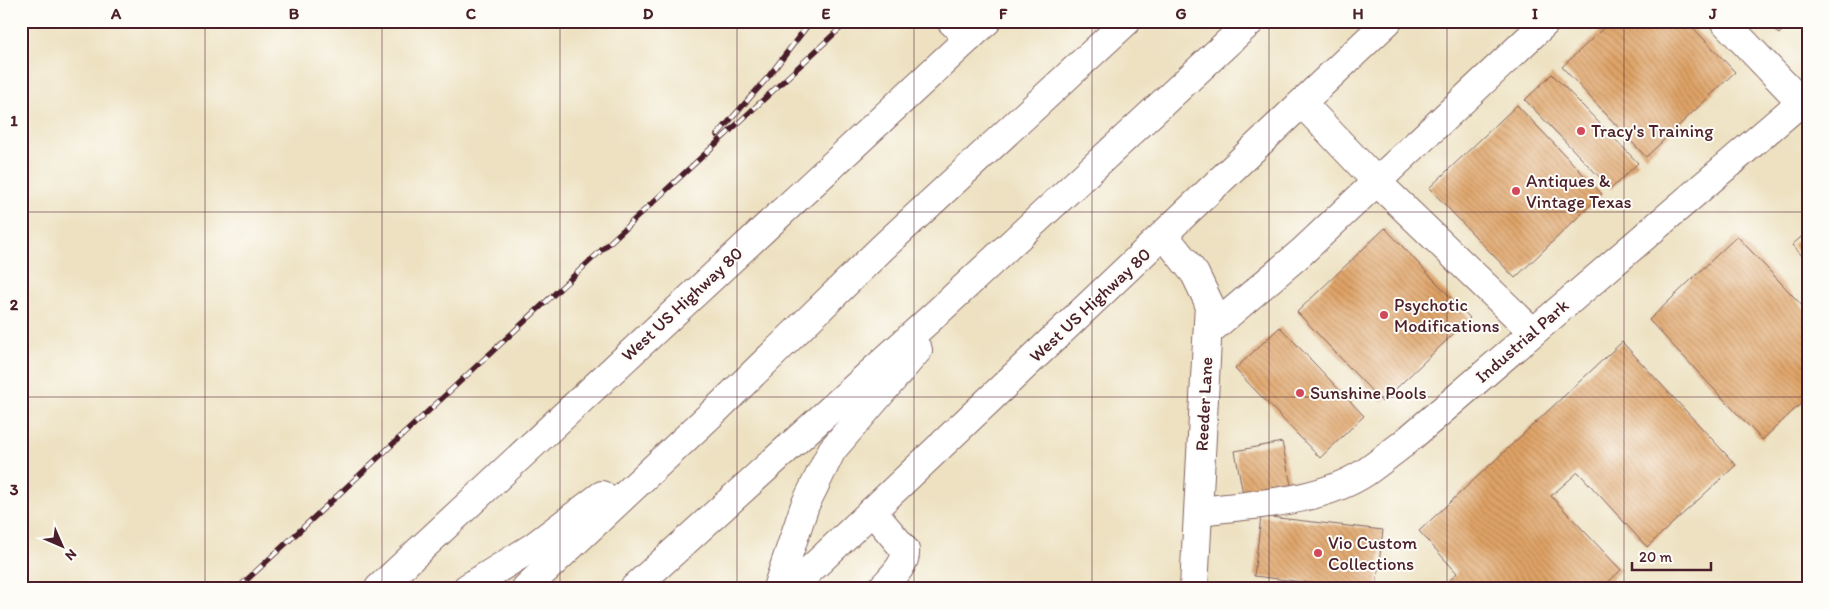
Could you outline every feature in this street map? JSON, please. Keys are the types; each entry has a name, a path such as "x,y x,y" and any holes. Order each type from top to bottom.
{"main road":[{"path":"526,588 719,406 882,248 1127,21"},
{"path":"634,588 941,309 1251,21"},
{"name":"West US Highway 80","path":"794,586 1388,21"},
{"path":"1208,332 1303,251 1546,21"},
{"path":"1724,21 1804,99"},
{"name":"West US Highway 80","path":"378,588 969,27"},
{"name":"Industrial Park","path":"1199,511 1275,502 1323,491 1365,473 1403,444 1804,99"},
{"path":"1302,103 1377,182 1533,332"},
{"name":"Reeder Lane","path":"1164,235 1195,274 1209,303 1194,588"},
{"path":"794,586 805,505 832,450 917,351 941,309"},
{"path":"467,588 533,548 719,406"},
{"path":"872,511 905,550 906,555 902,564 882,588"}],"building":[{"path":"1611,21 1687,21 1735,72 1646,157 1562,67"},
{"path":"1766,21 1792,21 1779,34"},
{"name":"Tracy's Training","path":"1552,74 1638,163 1611,189 1525,100"},
{"name":"Antiques & Vintage Texas","path":"1517,105 1602,194 1515,278 1429,188"},
{"name":"Psychotic Modifications","path":"1385,228 1470,318 1382,402 1297,312"},
{"path":"1808,231 1808,262 1792,245"},
{"path":"1737,236 1808,312 1808,397 1762,440 1649,320"},
{"name":"Sunshine Pools","path":"1280,327 1364,416 1320,458 1235,369"},
{"path":"1622,342 1736,465 1647,547 1578,472 1551,496 1621,570 1602,588 1441,588 1457,573 1419,531"},
{"path":"1282,442 1291,485 1243,494 1235,451"},
{"name":"Vio Custom Collections","path":"1261,516 1383,530 1376,588 1352,588 1254,576"}],"railway":[{"path":"717,135 769,76 811,21"},
{"path":"238,588 848,21"}],"place":[{"name":"Tracy's Training","path":"1581,131"},
{"name":"Antiques & Vintage Texas","path":"1516,191"},
{"name":"Psychotic Modifications","path":"1384,315"},
{"name":"Sunshine Pools","path":"1300,393"},
{"name":"Vio Custom Collections","path":"1318,553"}]}
